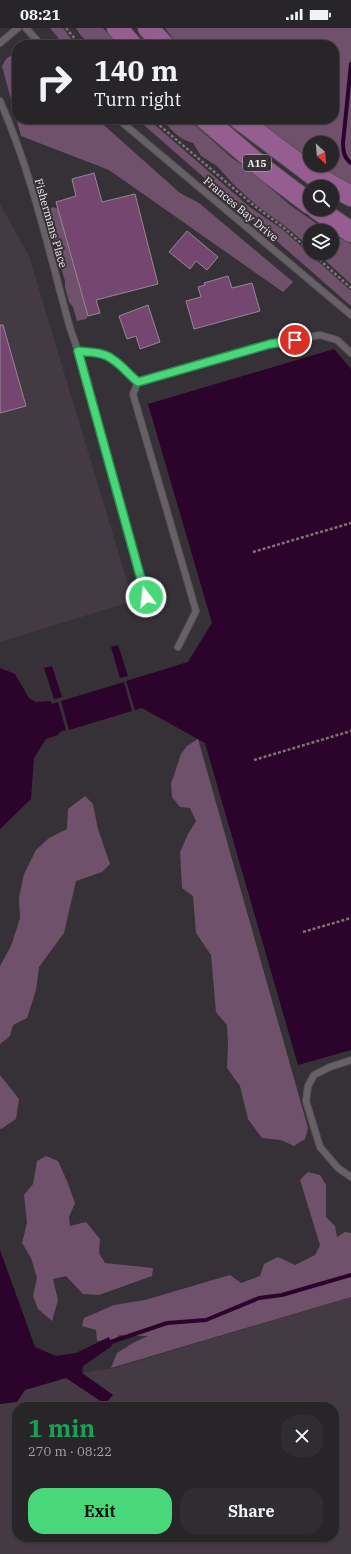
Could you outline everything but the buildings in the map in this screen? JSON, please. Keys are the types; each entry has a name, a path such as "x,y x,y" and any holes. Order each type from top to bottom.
{"main road":[{"path":"117,28 128,40"},
{"path":"148,28 159,40"},
{"name":"A15","path":"211,124 265,170 303,199"},
{"name":"A15","path":"246,124 312,174 351,196"},
{"path":"327,216 351,232"}],"lane":[{"path":"0,43 18,28"},
{"path":"26,28 37,40"},
{"name":"Fishermans Place","path":"0,101 2,113 18,145 27,173 150,613"},
{"name":"Frances Bay Drive","path":"124,124 351,315"},
{"path":"138,382 270,344 320,335 337,340 351,353"},
{"path":"78,351 96,353 111,357 138,382"},
{"path":"138,382 133,394 196,611 178,647"},
{"path":"351,1060 330,1067 314,1075 308,1086 306,1101 320,1147 338,1168 351,1177"}],"path":[{"path":"66,28 76,40"},
{"path":"158,124 252,204 283,227 303,245"},
{"path":"320,260 351,288"},
{"path":"253,552 351,524"},
{"path":"254,760 351,731"},
{"path":"303,932 351,918"}],"shaded area":[{"path":"50,28 63,28 72,40 60,40"},
{"path":"76,28 103,28 114,40 86,40"},
{"path":"165,28 351,28 351,187 325,172 339,172 339,136 303,136 303,157 286,141 274,136 260,124 339,124 339,40 174,40"},
{"path":"12,55 12,103 2,66 6,59"},
{"path":"18,124 103,124 180,193 199,203 293,282 283,292 109,170 21,136"},
{"path":"143,124 154,124 251,208 282,229 303,248 303,260 316,260 351,291 351,306"},
{"path":"167,124 194,124 232,158 250,170 290,205 303,214 303,216 306,216 317,224 303,224 303,241 256,205 233,184 217,166 201,156 193,143 180,137"},
{"path":"0,204 29,256 133,601 0,642"},
{"path":"53,207 58,209 88,316 86,319 77,321 73,307 69,302 65,281 49,227 49,218 45,212"},
{"path":"339,238 351,244 351,284 325,260 339,260"},
{"path":"334,349 351,369 351,1050 298,1065 205,743 142,708 135,710 126,681 188,662 212,623 148,404"},
{"path":"118,645 128,676 120,678 111,647"},
{"path":"52,666 62,697 54,699 44,668"},
{"path":"0,668 15,674 29,698 36,702 50,701 52,704 58,702 66,730 60,732 58,735 46,739 34,758 31,799 0,829"},
{"path":"124,682 132,711 69,730 61,701"},
{"path":"198,739 308,1128 305,1139 294,1146 281,1140 262,1138 248,1119 240,1086 227,1068 227,1025 216,1012 211,955 196,933 193,896 182,888 180,852 196,821 190,808 180,807 172,797 171,784 181,754 187,746"},
{"path":"85,796 93,804 98,829 110,864 102,872 76,881 64,933 39,967 36,990 27,1018 13,1025 10,1036 0,1044 0,966 11,946 20,918 19,897 24,874 36,850 49,838 67,829 68,809"},
{"path":"0,1075 19,1099 16,1119 1,1129 0,1128"},
{"path":"46,1156 58,1161 75,1203 69,1217 70,1226 86,1222 100,1239 99,1253 105,1263 153,1268 152,1276 99,1295 83,1294 66,1276 53,1279 58,1300 52,1321 38,1309 33,1296 37,1278 31,1258 22,1243 27,1223 24,1195 33,1184 37,1161"},
{"path":"308,1172 320,1175 326,1185 326,1217 335,1226 337,1237 345,1232 351,1233 351,1297 111,1368 117,1353 148,1336 120,1335 114,1339 97,1341 96,1330 82,1326 84,1318 114,1305 145,1300 230,1275 241,1283 260,1276 264,1264 278,1257 295,1265 315,1255 320,1245 300,1180"},
{"path":"0,1250 35,1347 56,1356 76,1353 109,1337 112,1346 83,1366 82,1373 113,1395 107,1402 102,1402 66,1378 25,1390 17,1402 0,1404"},
{"path":"351,1297 351,1554 0,1554 0,1404 12,1403 12,1542 339,1542 339,1402 107,1402 113,1395 82,1373 115,1368"},
{"path":"66,1378 102,1402 17,1402 25,1390"}],"waterway":[{"path":"351,64 343,143 344,154 351,163"},
{"path":"111,1342 167,1323 206,1320 259,1298 282,1295 351,1275"}],"route":[{"path":"146,597 78,351 96,353 111,357 138,382 270,344 295,340"}]}
